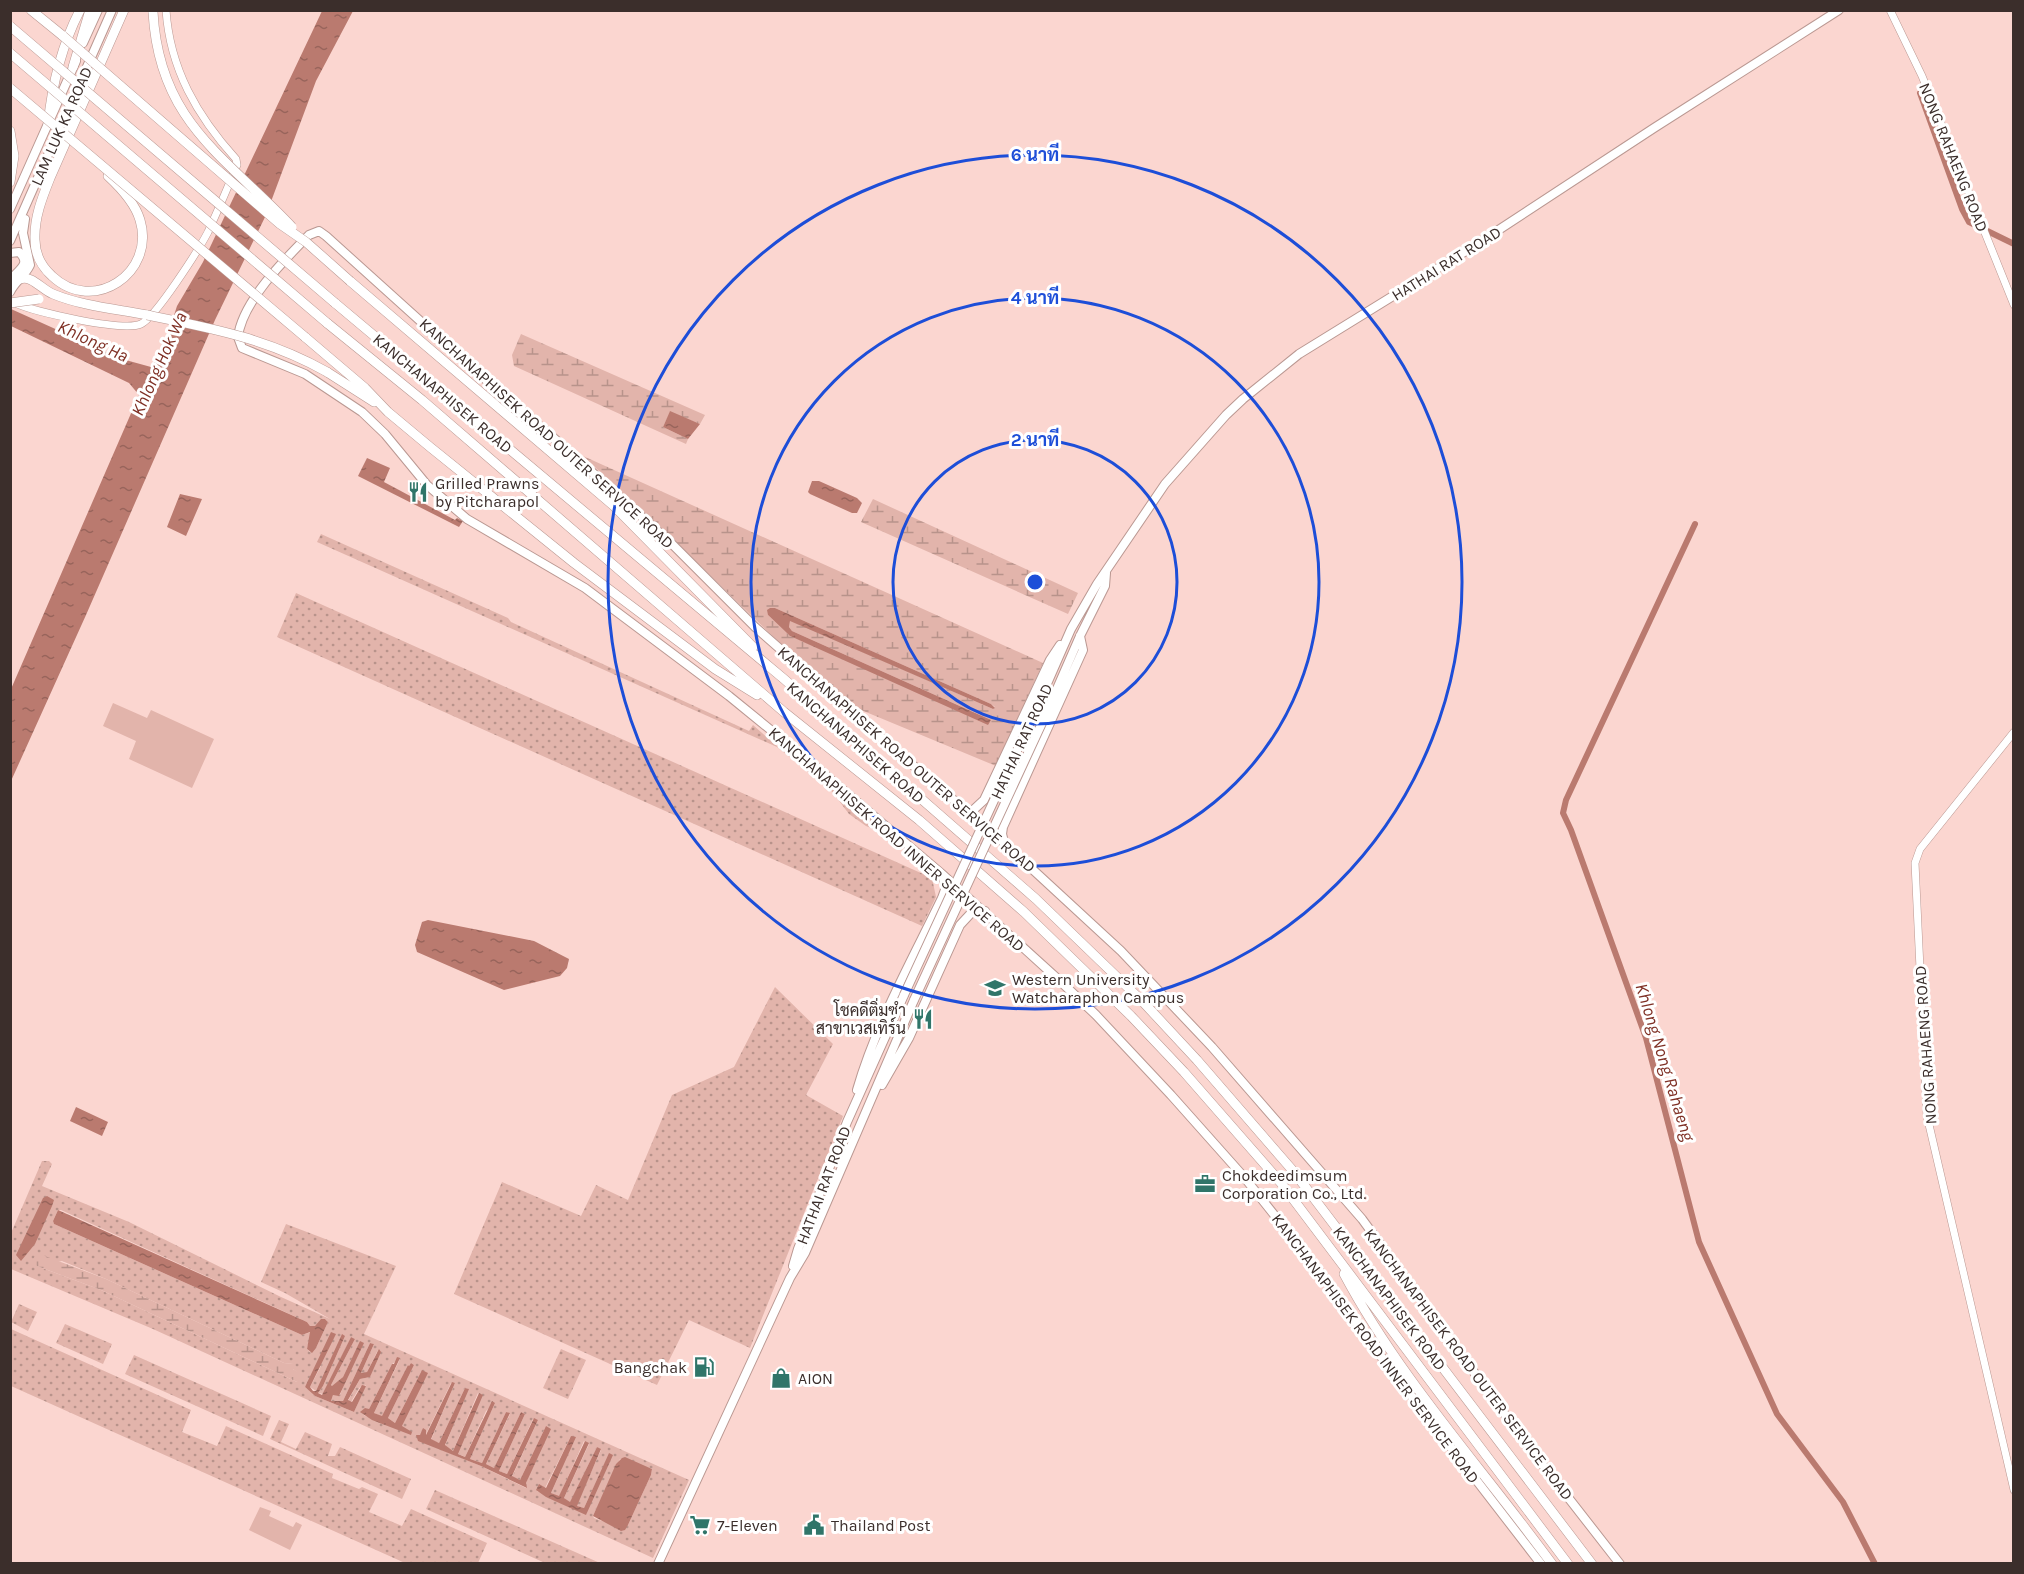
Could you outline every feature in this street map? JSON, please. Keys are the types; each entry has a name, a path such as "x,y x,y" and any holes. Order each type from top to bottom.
{"highway":[{"path":"31,10 614,506 784,679"},
{"path":"38,10 63,36"},
{"path":"48,125 51,92 63,50 80,10"},
{"path":"60,155 117,10"},
{"path":"83,151 123,191 135,208 142,228 142,244 133,269 112,286 96,291 77,291 68,288 44,268 36,250 35,228 39,205 124,10"},
{"path":"153,11 156,36 165,73 175,98 196,132 217,156 284,218 306,242"},
{"path":"73,67 95,12"},
{"name":"KANCHANAPHISEK ROAD","path":"10,26 335,303 784,679 1036,899 1144,1003 1197,1060 1294,1172 1592,1563"},
{"name":"KANCHANAPHISEK ROAD","path":"10,53 327,323 422,400 784,712 919,820 1024,912 1092,977 1169,1056 1281,1183 1569,1563"},
{"path":"10,88 365,388 388,412"},
{"path":"10,131 14,156 10,182"},
{"path":"15,279 28,278 53,294 96,305 251,338 279,348 327,372 388,412 584,570 716,669 784,712"},
{"path":"12,302 39,299 96,305"},
{"path":"1330,1248 1353,1292 1393,1354 1434,1411 1552,1563"},
{"path":"1507,1483 1532,1539"}],"main road":[{"name":"LAM LUK KA ROAD","path":"10,241 112,10"},
{"name":"HATHAI RAT ROAD","path":"790,1278 798,1249 847,1122 1071,629 1097,584 1172,477 1226,415 1284,365 1474,246 1839,10"},
{"name":"LAM LUK KA ROAD","path":"10,208 73,67"},
{"path":"15,279 30,265 22,227 30,204 29,198"},
{"name":"KANCHANAPHISEK ROAD INNER SERVICE ROAD","path":"319,231 309,235 249,307 239,328 238,338 243,348 305,374 362,412 391,441 427,485 466,519 585,588 671,652 815,766 985,911 1096,1015 1172,1095 1244,1177 1319,1270 1379,1354 1541,1563"},
{"name":"KANCHANAPHISEK ROAD OUTER SERVICE ROAD","path":"319,231 674,545 755,627 894,750 1005,843 1121,951 1212,1047 1362,1220 1528,1446 1620,1563"},
{"path":"10,253 20,252 25,261 11,291"},
{"name":"HATHAI RAT ROAD","path":"658,1563 790,1278 805,1253 914,1000 1105,586 1106,573"},
{"path":"970,813 984,800 1050,660 1071,629"},
{"path":"1005,843 1002,834 1003,827 1083,650 1080,636"},
{"path":"989,790 1000,805 1014,803"},
{"path":"847,1122 863,1070 897,990 942,898 945,887 942,874"},
{"path":"859,1128 909,1038 960,925 973,911 985,911"}],"street":[{"path":"11,291 12,302 32,309 127,326 140,324 146,321 168,294 207,234 237,165 236,159 198,112 187,92 172,50 166,10"},
{"name":"NONG RAHAENG ROAD","path":"1890,10 1924,81 2013,305"},
{"name":"NONG RAHAENG ROAD","path":"2013,732 1920,849 1915,863 1927,1116 2013,1490"}],"green space":[{"path":"521,334 705,415 700,424 670,412 663,427 688,439 686,444 514,366 512,355"},
{"path":"583,456 1043,663 996,766 849,705 787,650","holes":["775,608 995,707 993,709 790,620 789,627 792,631 991,720 790,636 768,615"]},
{"path":"873,499 1078,593 1068,614 861,522"},
{"path":"321,534 508,618 511,622 749,731 753,725 777,746 780,744 885,831 883,833 866,826 849,814 830,789 777,747 317,542"},
{"path":"296,593 932,878 936,897 922,926 277,637"},
{"path":"113,703 147,718 151,710 214,739 192,788 129,759 136,741 103,726"},
{"path":"775,987 833,1044 806,1095 843,1116 750,1348 689,1320 657,1385 454,1294 502,1182 581,1216 596,1185 628,1200 672,1095 734,1067"},
{"path":"42,1161 49,1161 52,1164 42,1186 129,1222 330,1319 261,1282 286,1224 396,1266 364,1334 689,1480 653,1558 153,1329 11,1269 11,1233","holes":["58,1210 61,1210 307,1322 310,1326 315,1326 325,1319 328,1322 316,1348 310,1352 307,1349 311,1332 302,1335 54,1224","62,1261 106,1279 284,1363 293,1364 293,1369 298,1373 297,1382 101,1290 37,1266","345,1336 318,1393 324,1394 351,1337 355,1339 331,1385 333,1387 343,1377 360,1342 340,1395 333,1395 331,1401 343,1401 370,1343 374,1344 361,1373 367,1372 378,1350 370,1377 360,1379 348,1401 351,1402 360,1387 366,1385 354,1412 315,1396 305,1387 322,1364 310,1387 316,1391","400,1359 374,1413 382,1417 411,1363 414,1365 388,1418 395,1423 422,1370 402,1426 365,1416 362,1413 369,1409 392,1364","451,1383 455,1383 431,1440 439,1443 465,1388 468,1389 445,1446 453,1451 478,1393 482,1395 457,1453 465,1457 486,1411 495,1403 470,1459 482,1463 506,1412 510,1414 486,1464 494,1468 521,1412 525,1414 499,1471 507,1474 533,1419 538,1420 512,1477 520,1480 546,1426 526,1488 481,1466 418,1440 417,1437 425,1432 425,1436","571,1436 561,1471 551,1493 559,1497 584,1441 589,1444 564,1498 570,1503 597,1447 601,1450 576,1506 584,1508 609,1454 586,1514 537,1491 540,1485 545,1488","620,1459 652,1469 628,1525 594,1518"]},
{"path":"37,1253 106,1279 284,1363 294,1364 293,1369 301,1374 297,1382 101,1290 37,1266 32,1261"},
{"path":"19,1304 37,1312 28,1331 11,1322"},
{"path":"65,1324 112,1344 103,1364 56,1343"},
{"path":"11,1329 191,1410 182,1432 217,1446 226,1426 333,1474 332,1478 378,1494 369,1512 402,1526 411,1509 487,1543 478,1563 405,1563 11,1386"},
{"path":"561,1349 586,1360 568,1399 543,1388"},
{"path":"134,1355 271,1416 263,1436 125,1374"},
{"path":"279,1420 289,1424 281,1442 296,1449 305,1432 332,1444 328,1456 335,1456 340,1447 411,1479 402,1499 270,1439"},
{"path":"435,1490 600,1563 545,1563 426,1509"},
{"path":"260,1507 271,1511 269,1516 293,1527 296,1522 302,1525 290,1550 249,1530"}],"water":[{"name":"Khlong Hok Wa","path":"322,11 353,11 316,81 266,215 215,320 11,781 11,689 139,395 129,383 11,326 11,309 122,359 151,367 166,340 177,306 203,262"},
{"path":"670,411 700,424 688,439 663,427"},
{"path":"367,458 390,468 384,482 455,520 457,518 463,521 459,527 358,476"},
{"path":"812,481 819,481 857,498 862,503 857,513 852,513 810,494 808,492"},
{"path":"180,494 202,499 186,536 167,527"},
{"path":"775,608 991,704 995,708 790,621 789,627 792,631 991,720 988,725 790,636 768,615 767,610"},
{"path":"428,920 534,941 569,959 567,968 560,976 504,990 417,952 415,945 422,922"},
{"path":"76,1107 108,1122 102,1136 70,1121"},
{"path":"47,1196 54,1200 52,1206 35,1244 21,1261 16,1255 43,1198"},
{"path":"58,1210 307,1322 310,1326 315,1326 321,1319 325,1319 328,1322 316,1348 312,1353 307,1349 310,1332 302,1335 54,1224"},
{"path":"331,1332 336,1334 310,1387 313,1391 316,1391 342,1334 345,1336 318,1393 322,1395 351,1337 355,1339 332,1386 343,1377 360,1341 364,1343 339,1396 333,1395 331,1401 343,1401 370,1343 374,1344 361,1373 367,1372 379,1349 381,1352 370,1377 360,1379 348,1400 352,1402 362,1385 366,1386 354,1412 315,1396 305,1387"},
{"path":"397,1357 400,1358 374,1413 382,1416 411,1363 414,1365 388,1418 395,1423 422,1370 428,1373 402,1426 412,1432 411,1435 372,1420 360,1412 365,1408 369,1409"},
{"path":"452,1382 455,1383 431,1439 439,1443 465,1388 469,1389 445,1445 453,1451 479,1393 483,1395 458,1454 465,1457 492,1401 495,1403 470,1459 482,1463 506,1412 510,1413 486,1464 494,1468 521,1412 525,1414 499,1471 507,1474 534,1418 538,1420 512,1476 520,1480 546,1426 551,1429 526,1483 527,1488 481,1466 418,1441 416,1435 420,1435 423,1428 426,1430 426,1435"},
{"path":"571,1436 576,1437 551,1493 559,1496 585,1441 589,1443 564,1498 570,1502 597,1447 601,1449 577,1506 584,1508 609,1453 613,1455 586,1515 536,1490 539,1484 546,1488"},
{"path":"625,1457 652,1469 628,1525 625,1530 621,1531 593,1516 616,1464"}],"waterway":[{"path":"1920,93 1962,209 1969,222 2014,244"},
{"name":"Khlong Nong Rahaeng","path":"1695,524 1566,800 1563,813 1646,1038 1699,1242 1777,1414 1843,1502 1875,1564"}],"place":[{"name":"Grilled Prawns by Pitcharapol","path":"418,492"},
{"name":"Western University Watcharaphon Campus","path":"995,988"},
{"name":"โชคดีติ่มซำ สาขาเวสเทิร์น","path":"923,1019"},
{"name":"Chokdeedimsum Corporation Co., Ltd.","path":"1205,1184"},
{"name":"Bangchak","path":"704,1367"},
{"name":"AION","path":"781,1378"},
{"name":"7-Eleven","path":"700,1525"},
{"name":"Thailand Post","path":"814,1525"}],"water label":[{"name":"Khlong Ha","path":"93,341"}]}
